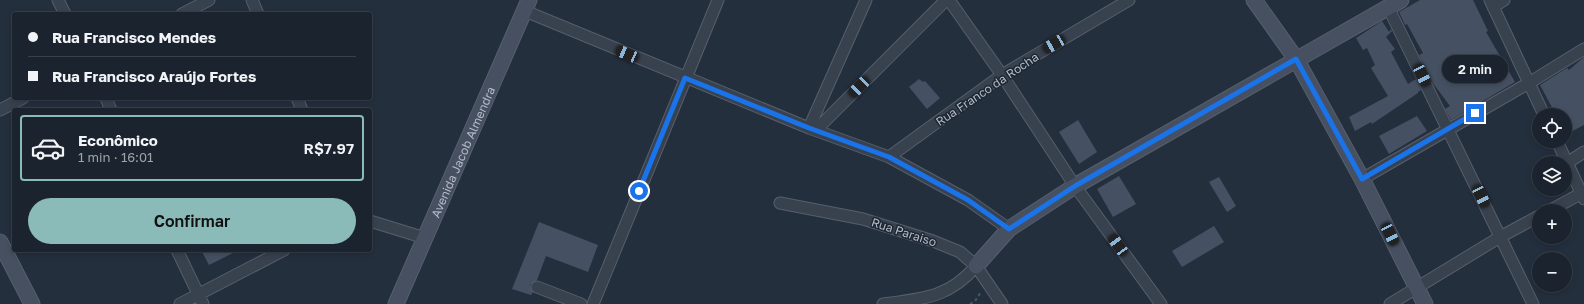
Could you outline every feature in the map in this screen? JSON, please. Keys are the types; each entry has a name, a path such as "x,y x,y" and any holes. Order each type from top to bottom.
{"street":[{"path":"58,0 64,12"},
{"path":"186,12 209,0"},
{"path":"252,0 257,12"},
{"path":"593,304 718,0"},
{"path":"812,129 866,0"},
{"path":"812,129 948,0 1002,75 1075,186 1161,304"},
{"name":"Rua Franco da Rocha","path":"889,157 1002,75 1129,0"},
{"path":"1254,0 1296,59 1362,179 1425,304"},
{"path":"1504,0 1491,3 1541,108"},
{"path":"883,304 916,300 953,288 965,279 1009,229 1075,186 1395,4 1448,129 1533,304"},
{"path":"527,5 685,78 812,129 889,157 968,200 1009,229"},
{"name":"Avenida Jacob Almendra","path":"396,304 527,5"},
{"path":"1362,179 1529,83 1584,49"},
{"path":"0,110 19,100"},
{"path":"1572,159 1584,152"},
{"path":"1565,204 1583,196 1572,173"},
{"name":"Rua Paraiso","path":"780,203 863,219 895,228 960,252 976,266 1002,304"},
{"path":"1390,304 1500,237 1532,220"},
{"path":"372,222 425,238"},
{"path":"0,242 32,304"},
{"path":"178,252 200,299"},
{"path":"180,304 200,299 281,252"},
{"path":"537,287 581,304"}],"path":[{"path":"970,304 975,301 988,282"}],"building":[{"path":"1420,0 1473,0 1488,31 1486,32 1515,82 1451,120 1445,109 1450,106 1432,82 1419,55 1423,53 1407,24 1405,25 1399,12"},
{"path":"1382,21 1389,32 1391,29 1392,31 1386,37 1395,49 1391,52 1408,84 1416,79 1421,90 1372,124 1371,122 1355,131 1349,117 1388,96 1371,68 1375,65 1367,48 1363,50 1356,38"},
{"path":"1584,57 1584,125 1572,131 1572,108 1552,108 1540,85 1567,68 1569,70"},
{"path":"919,79 923,82 925,81 940,98 927,109 909,87"},
{"path":"1417,116 1427,131 1389,154 1379,136"},
{"path":"1078,120 1097,152 1079,164 1059,132"},
{"path":"1119,176 1136,204 1113,217 1097,189"},
{"path":"1219,177 1236,206 1227,212 1209,182"},
{"path":"539,222 598,245 588,272 546,256 537,280 530,285 533,292 531,295 512,289"},
{"path":"1214,226 1224,242 1182,267 1172,251"},
{"path":"202,252 235,252 209,265"}],"route":[{"path":"639,191 685,78 809,128 889,157 968,200 1009,229 1075,186 1296,59 1362,179 1475,113"}]}
